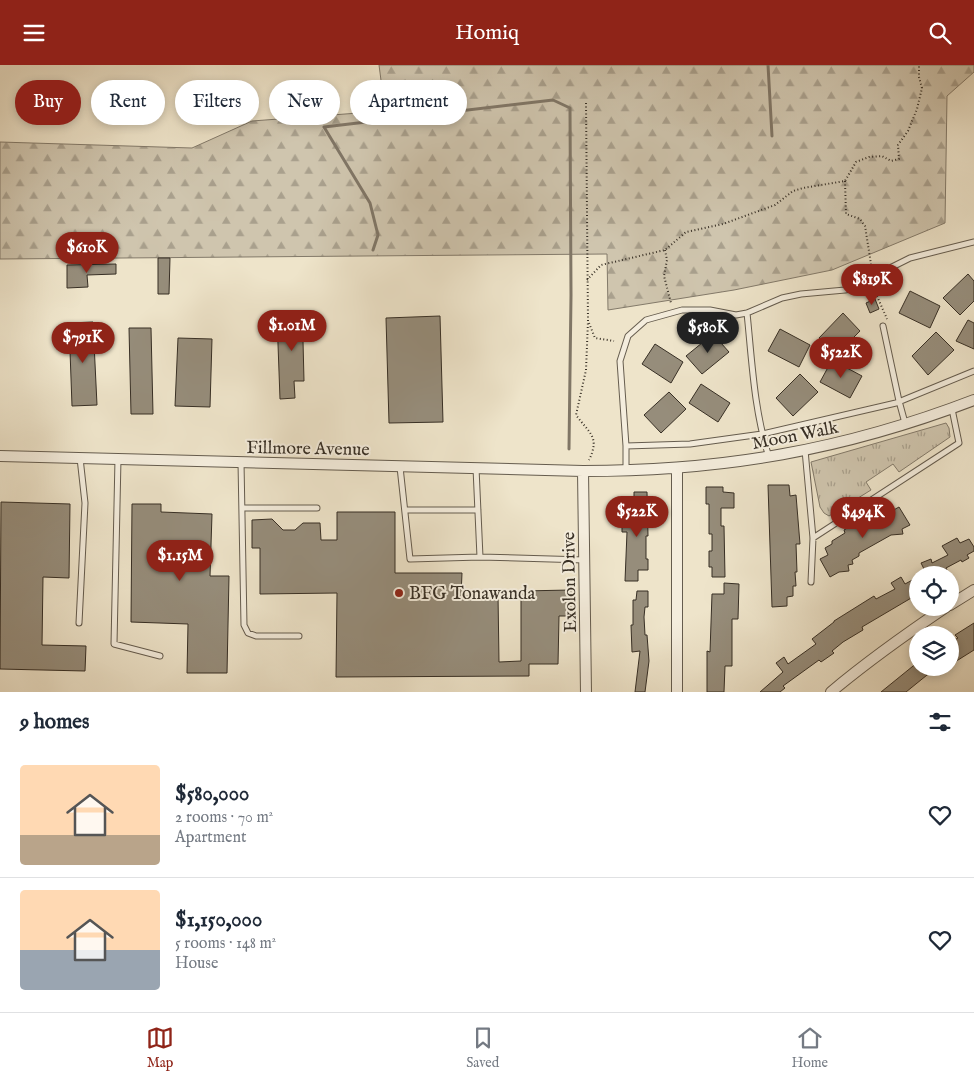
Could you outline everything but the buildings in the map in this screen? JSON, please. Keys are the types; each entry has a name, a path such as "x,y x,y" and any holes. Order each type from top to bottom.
{"street":[{"name":"Moon Walk","path":"621,471 677,469 806,451 906,424 974,400"},
{"name":"Fillmore Avenue","path":"0,456 476,469 621,471"},
{"path":"677,469 677,692"},
{"name":"Exolon Drive","path":"584,471 586,692"},
{"path":"959,599 974,590"},
{"path":"831,692 888,647 933,616"}],"lane":[{"path":"621,471 626,446 620,361 628,336 646,319 682,310 710,310 736,315 747,313 782,298 860,287 878,274 910,259 974,242"},
{"path":"747,313 754,385 762,434 769,457"},
{"path":"883,326 899,401 906,424"},
{"path":"626,446 690,444 762,434 899,401 974,371"},
{"path":"813,538 959,443 952,409"},
{"path":"806,451 813,538 810,582"},
{"path":"79,623 85,503 80,458"},
{"path":"118,459 114,644 160,656"},
{"path":"241,463 244,625 248,633 256,636 298,636"},
{"path":"400,467 410,559 480,557 584,560"},
{"path":"476,469 480,557"},
{"path":"242,508 317,508"},
{"path":"405,510 478,510"}],"path":[{"path":"872,264 865,226 860,219 846,214 845,181 856,162 869,157 882,156 891,161 899,159 898,145 908,131 917,109 922,88 919,77 919,65"},
{"path":"584,471 595,448 595,440 576,415 586,370 588,321 586,103"},
{"path":"587,280 601,265 665,250 686,232 723,224 775,205 793,191 845,181"},
{"path":"665,250 667,260 664,276 671,303"},
{"path":"877,296 887,320 883,326"},
{"path":"588,321 595,338 614,341"}],"green space":[{"path":"379,65 974,65 974,72 947,96 945,223 832,270 734,290 608,310 607,254 0,259 0,142 192,148 243,125 259,125 259,120 269,120 269,125 340,125 340,114 350,114 350,125 467,125 467,80 381,80"},
{"path":"946,423 949,428 950,437 899,472 893,464 866,482 871,490 829,516 824,513 820,507 811,462"}],"waterway":[{"path":"768,65 772,136"},
{"path":"373,250 378,235 370,203 324,127 553,100 570,108 571,295 569,449"}],"place":[{"name":"BFG Tonawanda","path":"399,593"}]}
